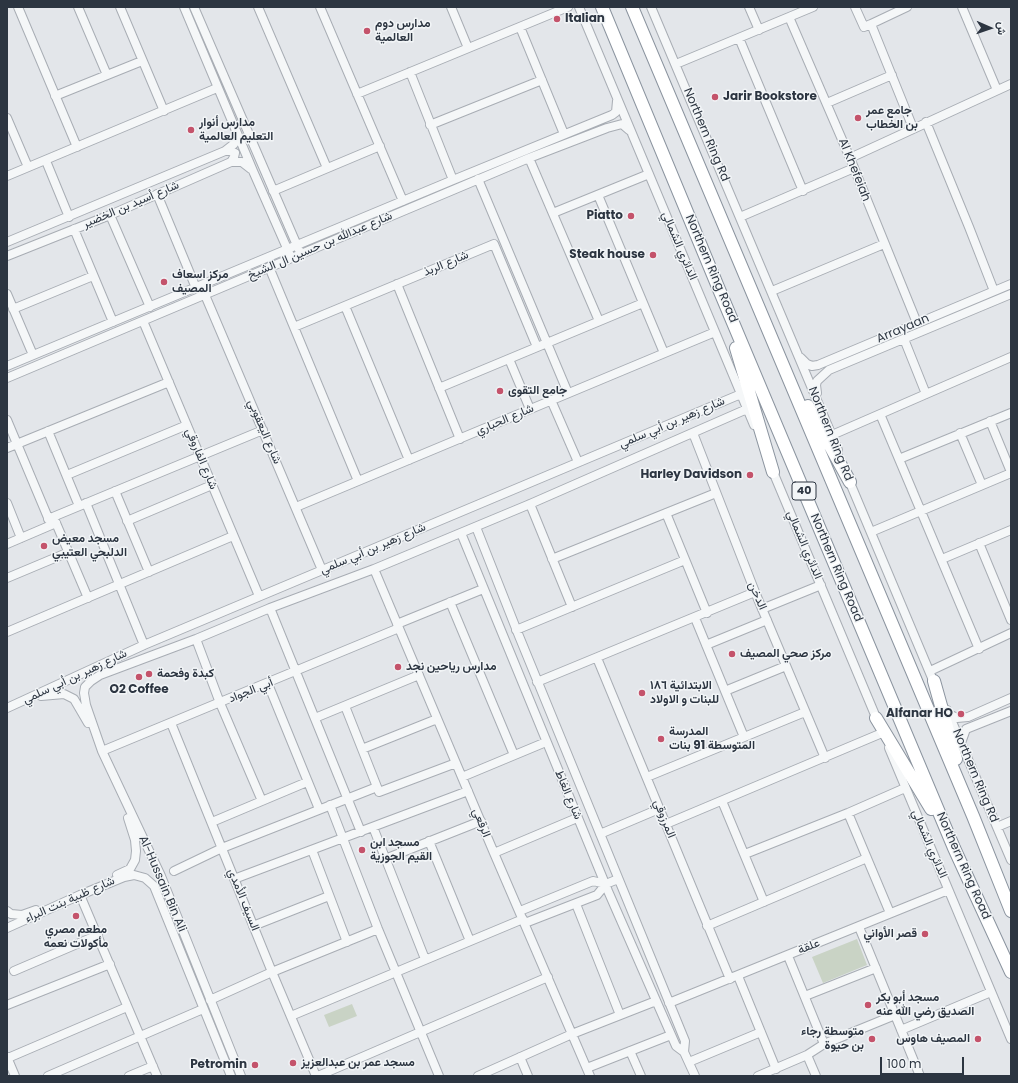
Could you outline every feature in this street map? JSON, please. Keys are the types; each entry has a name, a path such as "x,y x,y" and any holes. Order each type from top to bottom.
{"highway":[{"name":"Northern Ring Road","path":"602,7 954,848 1011,972"},
{"name":"40","path":"632,7 776,346 973,816 1011,911"},
{"path":"718,287 774,472"},
{"path":"776,346 850,482"},
{"path":"932,676 973,816"},
{"path":"876,718 954,848"}],"street":[{"path":"18,7 77,147"},
{"path":"78,7 107,75"},
{"path":"120,7 164,111"},
{"path":"184,7 217,88 287,250 292,258"},
{"path":"194,7 296,246 301,254"},
{"path":"258,7 327,168"},
{"path":"320,7 403,201"},
{"path":"451,7 468,48"},
{"path":"357,94 568,7"},
{"name":"الدائري الشمالي","path":"579,7 1011,1039"},
{"name":"Northern Ring Rd","path":"651,7 818,400 871,532 1011,860"},
{"path":"749,7 759,30"},
{"path":"676,64 813,7"},
{"path":"855,7 864,27 907,7"},
{"path":"962,7 997,90"},
{"name":"Al Khefeiah","path":"790,17 850,158 917,323"},
{"path":"871,24 914,128"},
{"path":"520,27 564,134"},
{"path":"739,38 803,191"},
{"path":"55,96 142,61"},
{"path":"410,72 453,180"},
{"path":"827,103 892,75"},
{"path":"430,125 542,80"},
{"path":"850,158 1011,84"},
{"path":"7,176 46,161 217,88"},
{"name":"شارع عبدالله بن حسين ال الشيخ","path":"7,366 604,118 616,112 617,98"},
{"path":"7,118 28,167"},
{"path":"604,118 610,118 612,120 612,125 607,128"},
{"path":"926,122 970,227 994,292"},
{"name":"شارع عبدالله بن حسين ال الشيخ","path":"7,378 529,158 607,128 622,124 632,133"},
{"path":"225,151 234,144 236,131"},
{"path":"273,191 380,146"},
{"path":"225,151 234,153 234,157 231,162"},
{"name":"شارع أسيد بن الخضير","path":"7,242 225,151"},
{"path":"529,158 599,321"},
{"path":"46,161 69,217"},
{"path":"231,162 242,162 253,171"},
{"name":"شارع أسيد بن الخضير","path":"7,256 110,215 231,162"},
{"path":"740,217 854,168"},
{"path":"553,213 649,174"},
{"path":"478,179 568,394"},
{"path":"156,194 196,288"},
{"path":"598,195 664,353"},
{"path":"110,215 150,307"},
{"path":"74,229 113,322"},
{"name":"شارع الربذ","path":"294,327 494,244 537,347"},
{"path":"772,291 884,244"},
{"path":"269,267 358,481"},
{"path":"13,309 93,276"},
{"path":"397,284 460,439"},
{"name":"Arrayaan","path":"820,364 1011,284"},
{"path":"7,294 33,355"},
{"name":"Arrayaan","path":"824,374 829,370 1011,294"},
{"name":"شارع اليعقوبي","path":"205,295 322,570"},
{"path":"439,388 643,303"},
{"path":"345,306 409,460"},
{"name":"شارع الفاروقي","path":"143,321 259,596"},
{"name":"شارع الحباري","path":"296,507 715,332"},
{"path":"904,339 926,394"},
{"path":"798,354 807,364 812,366 820,364 824,374 816,384 818,400"},
{"path":"832,435 1011,357"},
{"path":"509,359 530,409"},
{"path":"7,448 169,382"},
{"name":"شارع زهير بن أبي سلمي","path":"7,708 144,645 741,394"},
{"path":"552,400 578,462"},
{"name":"شارع زهير بن أبي سلمي","path":"84,693 85,687 100,675 374,569 530,504 747,409"},
{"path":"899,458 1011,413"},
{"path":"880,414 979,648"},
{"path":"7,420 52,521 69,552 88,598"},
{"path":"871,532 1011,472 990,421"},
{"path":"67,475 187,425"},
{"path":"7,544 83,505 263,430"},
{"path":"48,431 67,475 83,505 119,584 144,645"},
{"name":"الدخن","path":"692,433 755,592 825,758"},
{"path":"960,433 982,485"},
{"path":"127,521 212,485"},
{"path":"115,491 149,572"},
{"path":"552,559 716,493"},
{"path":"530,504 572,607"},
{"path":"8,507 21,538"},
{"path":"666,513 707,613"},
{"name":"شارع الغاط","path":"476,527 537,682 685,1041 684,1052"},
{"path":"942,559 1011,530"},
{"name":"شارع الغاط","path":"461,533 577,818 676,1046 684,1052 695,1076"},
{"path":"7,632 233,536"},
{"path":"979,543 1011,620"},
{"path":"7,578 69,552"},
{"path":"516,630 685,560"},
{"name":"الرقعي","path":"374,569 590,1076"},
{"path":"762,609 821,585"},
{"name":"أبي الجواد","path":"102,751 268,684 450,602 483,589"},
{"path":"537,682 755,592"},
{"path":"450,602 514,755"},
{"path":"270,608 361,832"},
{"path":"695,618 744,737"},
{"path":"706,645 767,620"},
{"path":"932,676 979,648 1011,634"},
{"path":"196,638 220,703 262,801"},
{"name":"المرزوقي","path":"597,658 707,926 761,1032 776,1068"},
{"path":"725,691 786,666"},
{"path":"315,718 419,675"},
{"path":"268,684 318,809"},
{"name":"Al-Hussain Bin Ali","path":"84,693 86,705 102,751 161,876 240,1076"},
{"path":"34,696 64,694 74,699 102,751"},
{"path":"949,714 957,718 968,717 1011,698"},
{"path":"345,706 378,790"},
{"path":"987,709 991,718"},
{"path":"961,743 966,729 1011,711"},
{"path":"647,777 805,712"},
{"path":"362,749 437,719"},
{"name":"السيف الأمدي","path":"171,723 290,1016 317,1076"},
{"path":"666,824 882,733"},
{"path":"462,777 546,742"},
{"path":"174,871 222,848 318,809 456,763"},
{"path":"212,822 307,782"},
{"path":"7,911 11,914 22,914 80,895 130,868 135,860 135,840 118,787"},
{"path":"745,854 848,813 905,788"},
{"path":"234,879 468,791"},
{"path":"722,801 764,902"},
{"path":"330,805 378,929 439,1076"},
{"path":"600,834 659,809"},
{"path":"848,813 890,913"},
{"path":"494,853 577,818"},
{"path":"385,859 481,821"},
{"path":"997,827 1011,821"},
{"path":"373,827 425,959"},
{"path":"429,841 470,940"},
{"path":"312,850 347,942"},
{"path":"707,926 867,858"},
{"name":"Al-Hussain Bin Ali","path":"134,875 145,878 154,886 231,1076"},
{"name":"شارع ظبية بنت البراء","path":"7,928 80,895 124,877 134,875"},
{"path":"290,1016 470,940 576,904 597,894 606,884 618,879"},
{"path":"520,911 593,881 606,884"},
{"name":"علقة","path":"669,1004 948,890"},
{"path":"80,895 157,1076"},
{"path":"253,926 329,896"},
{"path":"576,904 620,1015"},
{"path":"859,927 920,1076"},
{"path":"210,1000 272,972 378,929"},
{"path":"14,971 98,935"},
{"path":"788,956 824,1044"},
{"path":"7,1005 110,964"},
{"path":"805,996 876,968"},
{"path":"317,1076 548,977"},
{"path":"901,1030 991,992"},
{"path":"478,1076 572,1034 656,1001"},
{"path":"14,1076 7,1057 128,1007"},
{"path":"48,1076 63,1073 140,1036 203,1010"},
{"path":"758,1076 807,1055 824,1044 895,1014"},
{"path":"689,1062 761,1032"},
{"path":"587,1068 671,1034"},
{"path":"630,1051 641,1076"},
{"path":"807,1055 816,1076"},
{"path":"520,1057 528,1076"},
{"path":"129,1076 153,1066"}],"green space":[{"path":"857,939 867,965 823,983 812,957"},
{"path":"352,1004 357,1016 329,1027 324,1015"}],"place":[{"name":"Italian","path":"557,19"},
{"name":"مدارس دوم العالمية","path":"367,31"},
{"name":"Jarir Bookstore","path":"715,97"},
{"name":"جامع عمر بن الخطاب","path":"858,118"},
{"name":"مدارس أنوار التعليم العالمية","path":"191,130"},
{"name":"Piatto","path":"631,216"},
{"name":"Steak house","path":"653,255"},
{"name":"مركز اسعاف المصيف","path":"164,282"},
{"name":"جامع التقوى","path":"500,391"},
{"name":"Harley Davidson","path":"750,475"},
{"name":"مسجد معيض الدلبحي العتيبي","path":"44,546"},
{"name":"مركز صحي المصيف","path":"732,654"},
{"name":"مدارس رياحين نجد","path":"398,667"},
{"name":"كبدة وفحمة","path":"149,674"},
{"name":"O2 Coffee","path":"139,677"},
{"name":"الابتدائية ١٨٦ للبنات و الاولاد","path":"642,693"},
{"name":"Alfanar HO","path":"961,714"},
{"name":"المدرسة المتوسطة 91 بنات","path":"661,739"},
{"name":"مسجد ابن القيم الجوزية","path":"362,850"},
{"name":"مطعم مصري مأكولات نعمه","path":"76,916"},
{"name":"قصر الأواني","path":"925,934"},
{"name":"مسجد أبو بكر الصديق رضي الله عنه","path":"868,1005"},
{"name":"متوسطة رجاء بن حيوة","path":"872,1039"},
{"name":"المصيف هاوس","path":"978,1039"},
{"name":"مسجد عمر بن عبدالعزيز","path":"293,1063"},
{"name":"Petromin","path":"255,1065"}]}
